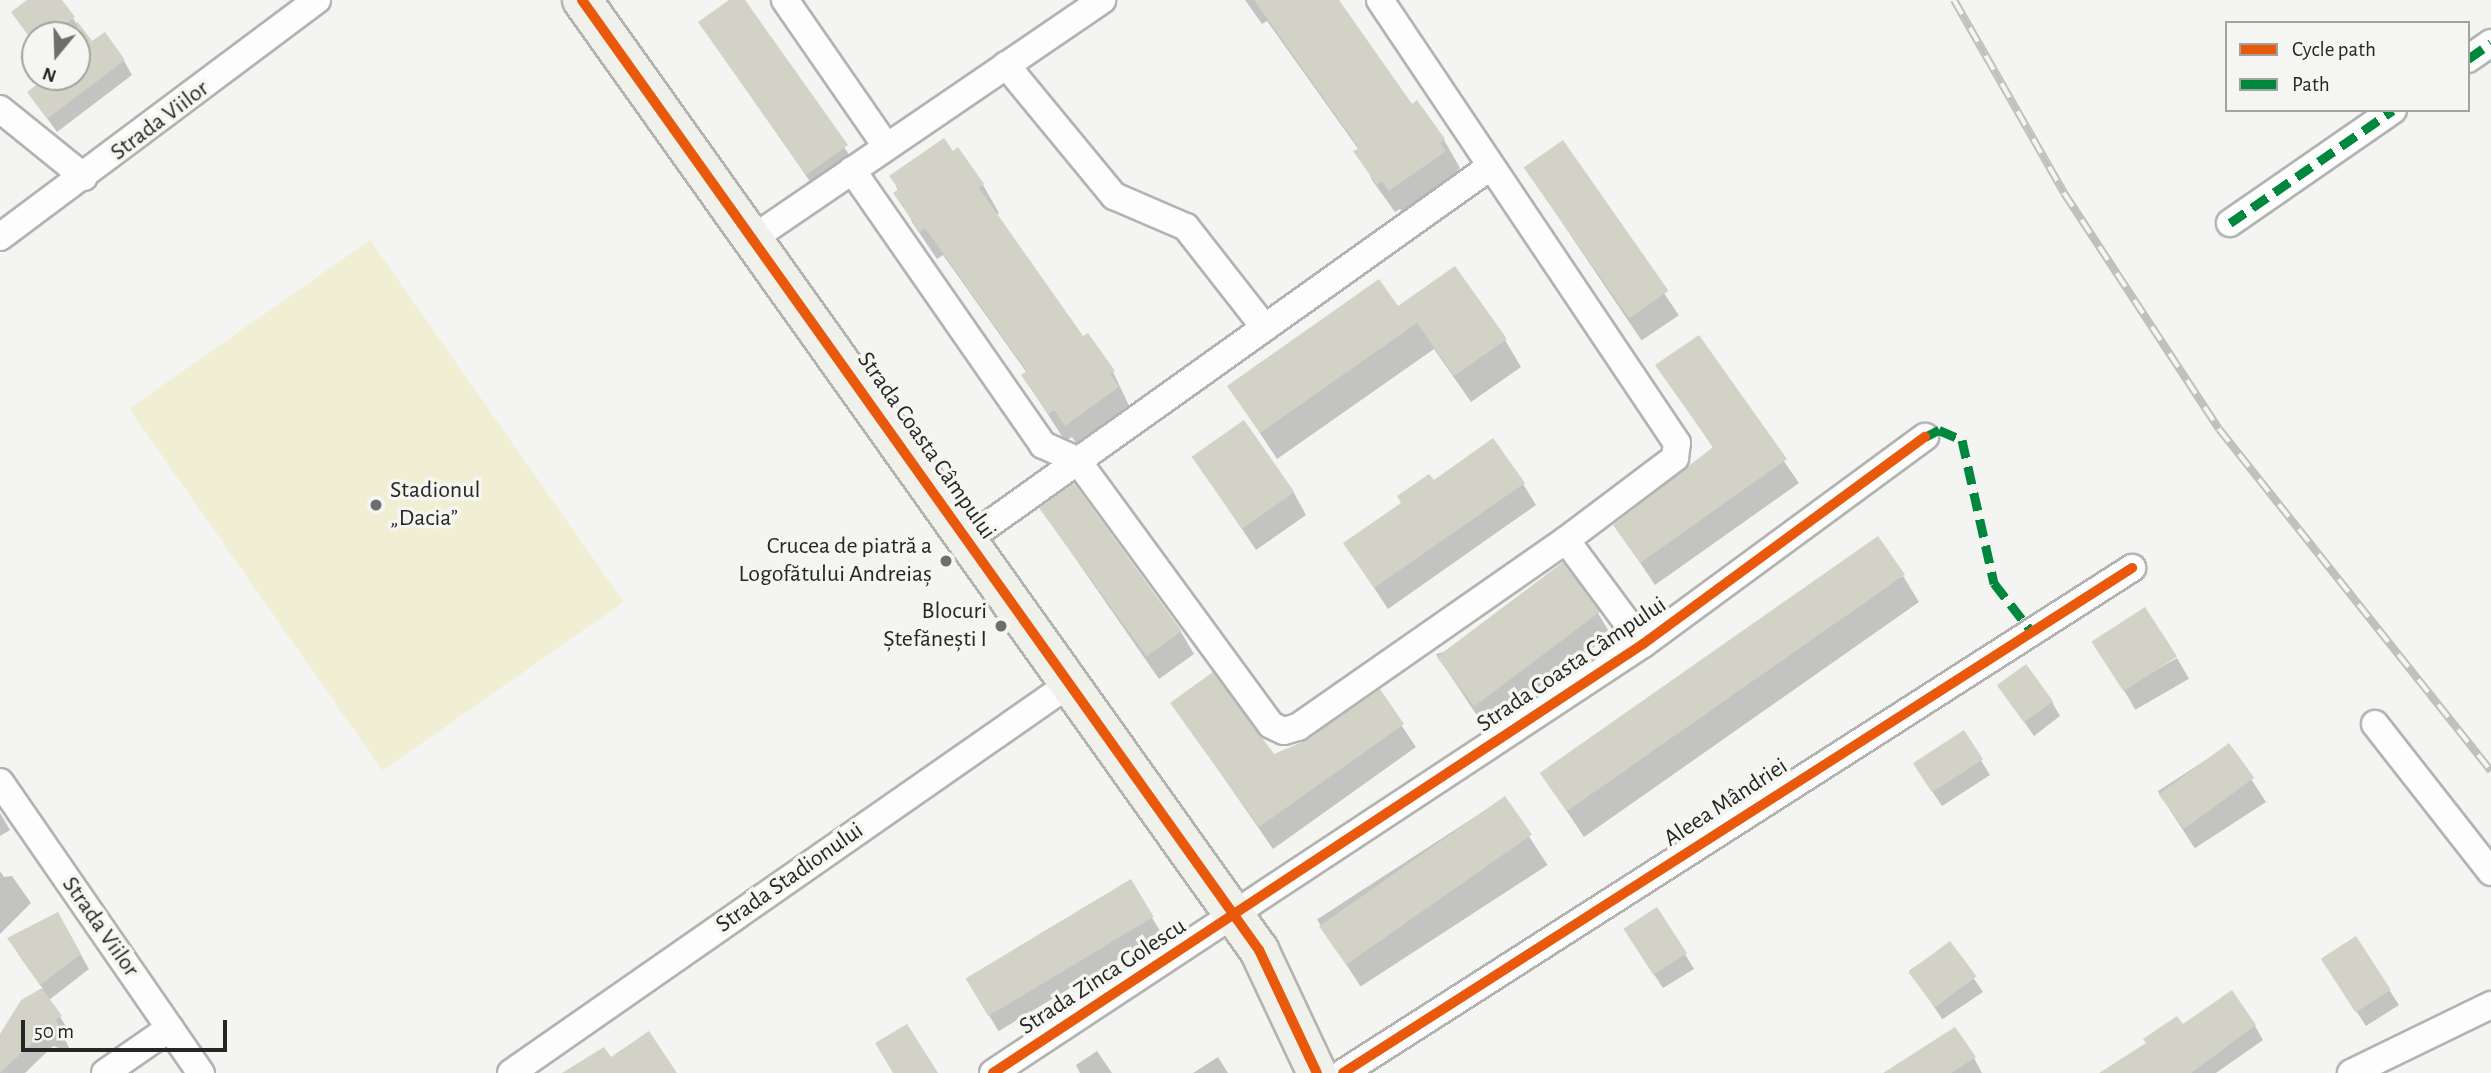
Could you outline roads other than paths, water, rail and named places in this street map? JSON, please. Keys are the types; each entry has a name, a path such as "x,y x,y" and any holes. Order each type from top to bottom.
{"street":[{"name":"Strada Viilor","path":"0,237 84,177 317,0"},
{"name":"Strada Coasta Câmpului","path":"582,0 1259,950 1317,1073"},
{"path":"785,0 886,146"},
{"path":"752,239 1102,0"},
{"path":"852,170 1043,445 1077,460 1271,725 1284,731 1298,727 1566,540 1675,458 1678,443 1380,0"},
{"path":"2470,58 2491,43"},
{"path":"1006,65 1105,187 1114,196 1186,227 1265,328"},
{"path":"0,110 84,177"},
{"path":"2230,223 2390,112"},
{"name":"Strada Coasta Câmpului","path":"967,540 1490,167"},
{"name":"Strada Coasta Câmpului","path":"1236,917 1643,644 1925,437"},
{"name":"Strada Coasta Câmpului","path":"1566,540 1643,644"},
{"name":"Aleea Mândriei","path":"1343,1073 2132,568"},
{"name":"Strada Stadionului","path":"511,1073 1069,684"},
{"path":"2375,724 2491,872"},
{"name":"Strada Viilor","path":"0,782 201,1073"},
{"name":"Strada Zinca Golescu","path":"993,1073 1236,917"},
{"path":"2351,1073 2491,1005"},
{"path":"105,1073 170,1028"}],"railway":[{"path":"1954,0 2064,193 2219,429 2491,771"}],"place":[{"name":"Stadionul „Dacia”","path":"376,505"},
{"name":"Crucea de piatră a Logofătului Andreiaș","path":"946,561"},
{"name":"Blocuri Ștefănești I","path":"1001,626"}]}
